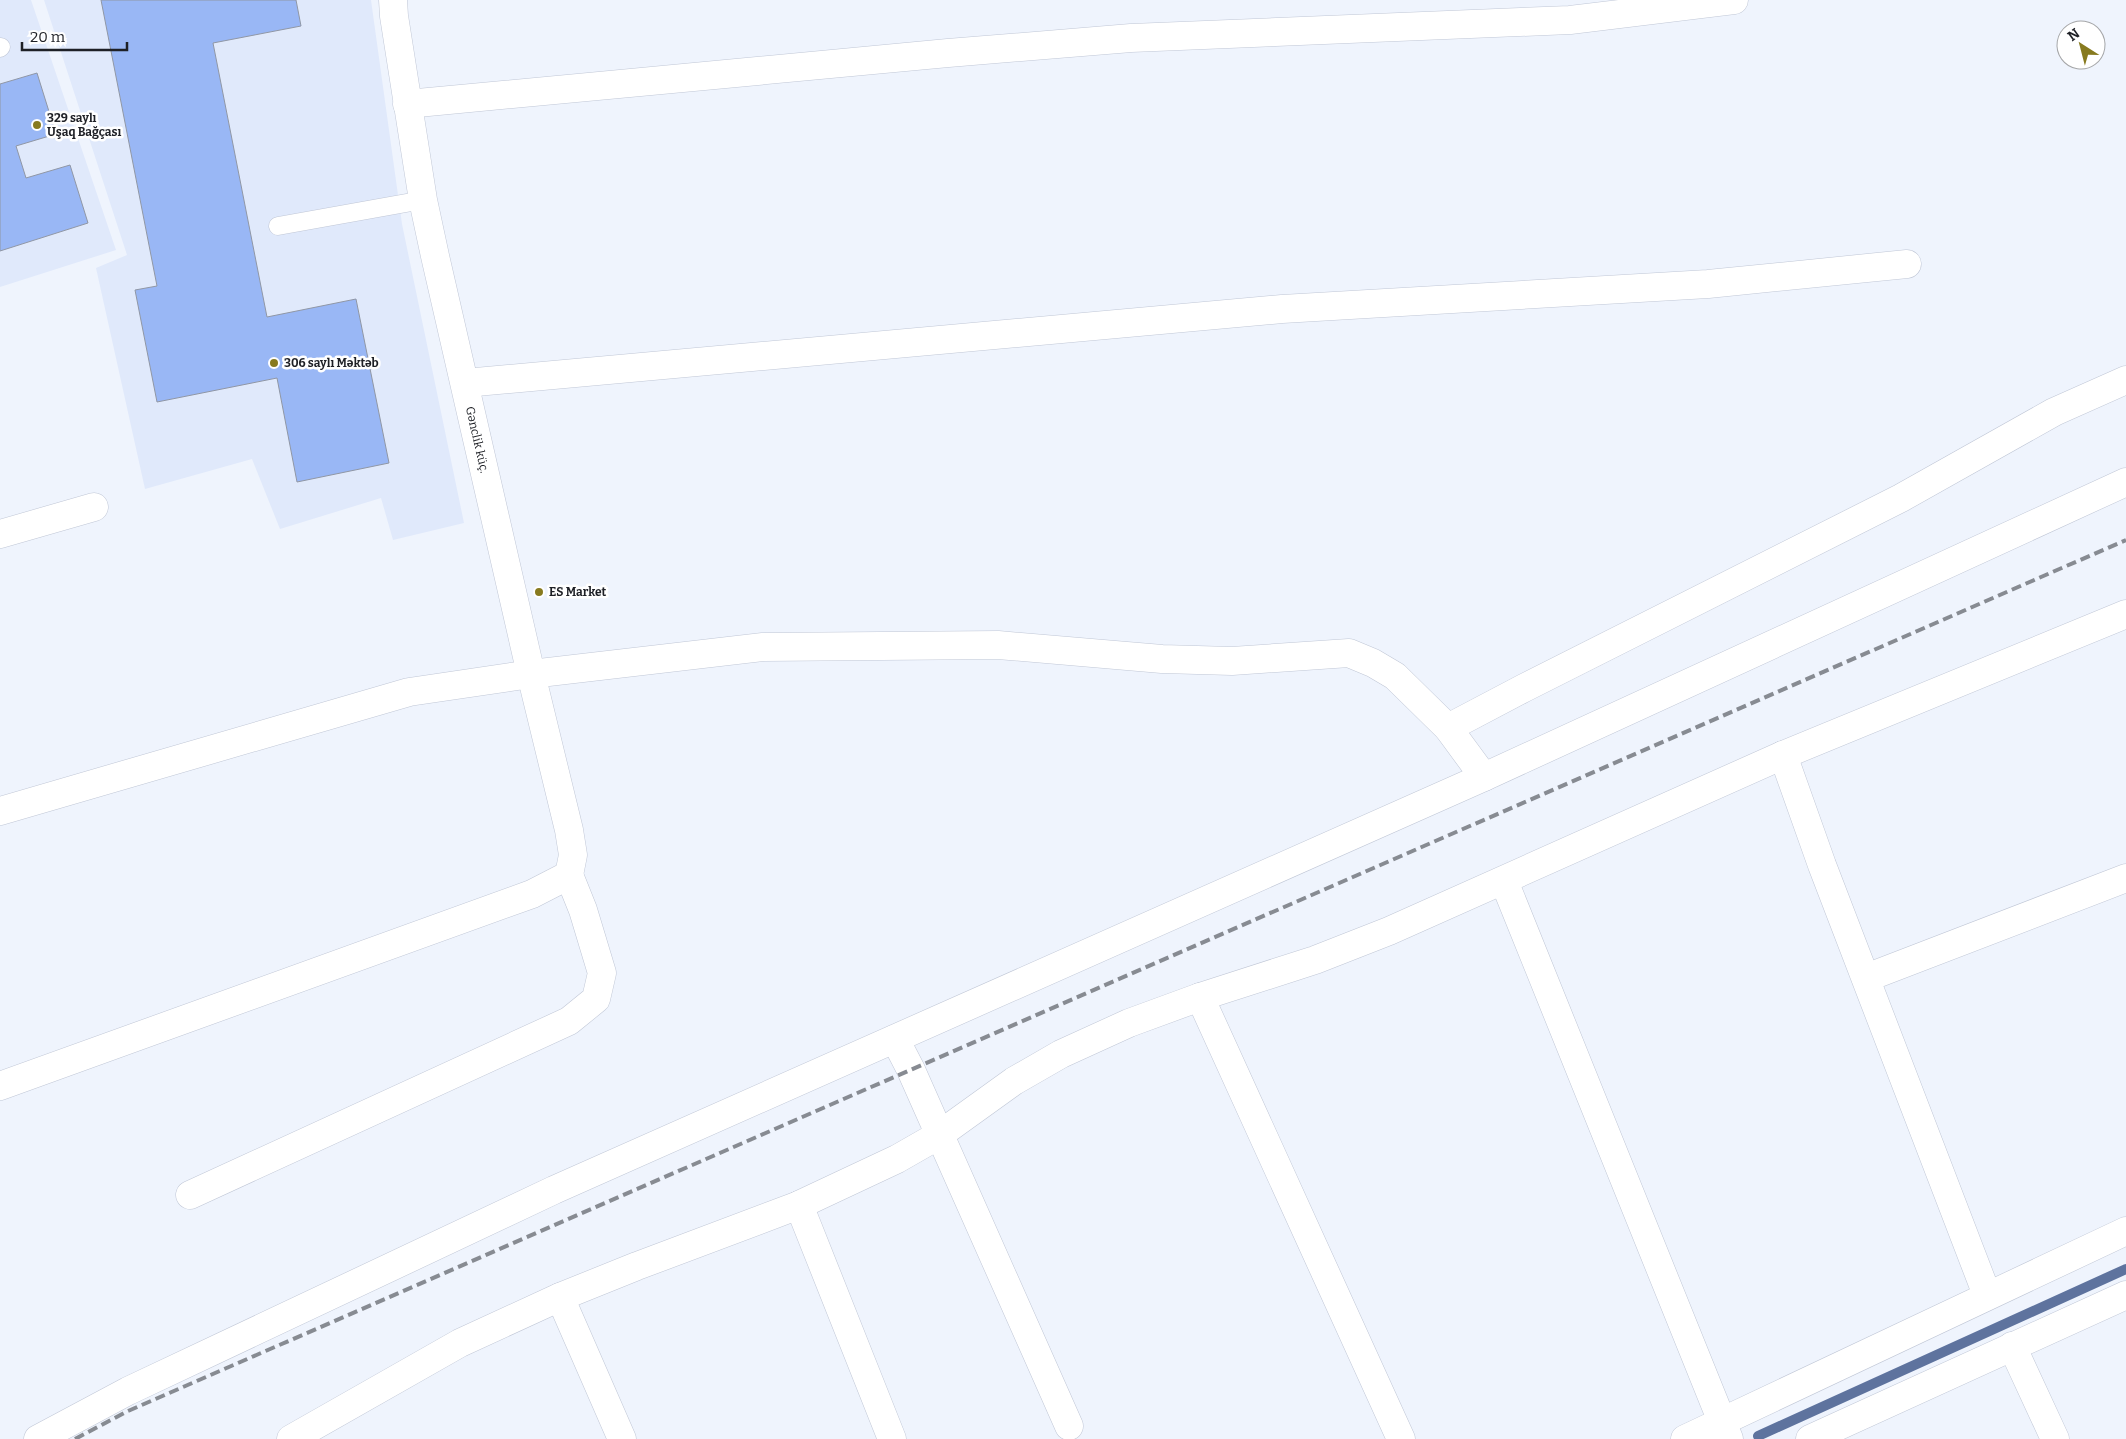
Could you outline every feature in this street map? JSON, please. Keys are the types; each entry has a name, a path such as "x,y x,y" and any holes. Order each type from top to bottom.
{"street":[{"name":"Gənclik küç.","path":"393,0 407,104 423,200 531,674 569,830 573,855 569,875"},
{"path":"407,104 1131,38 1570,20 1734,0"},
{"path":"465,383 1282,309 1708,284 1907,264"},
{"path":"1448,728 1901,498 2054,412 2126,380"},
{"path":"38,1439 128,1392 554,1190 1484,777 2126,482"},
{"path":"0,534 94,507"},
{"path":"291,1439 460,1343 560,1297 799,1205 897,1159 939,1135 1014,1081 1061,1054 1129,1023 1200,997 1333,953 1389,931 1783,755 2126,614"},
{"path":"0,811 409,692 531,674 763,647 998,645 1162,659 1232,662 1349,653 1374,663 1395,676 1448,728 1484,777"},
{"path":"1783,755 1822,865 1987,1296"},
{"path":"0,1086 532,894 569,875 583,910 602,973 596,999 569,1021 190,1195"},
{"path":"1866,978 2126,878"},
{"path":"1504,881 1726,1430"},
{"path":"1200,997 1401,1439"},
{"path":"895,1038 911,1070 1069,1426"},
{"path":"799,1205 892,1439"},
{"path":"1685,1439 1726,1430 1987,1296 2126,1231"},
{"path":"1810,1439 2126,1295"},
{"path":"560,1297 622,1439"},
{"path":"2012,1346 2055,1439"}],"lane":[{"path":"278,226 423,200"}],"shaded area":[{"name":"329 saylı Uşaq Bağçası","path":"0,0 31,0 116,250 0,287"},
{"name":"306 saylı Məktəb","path":"44,0 371,0 402,224 464,523 393,540 381,498 280,529 252,459 145,489 96,268 127,255"}],"building":[{"path":"101,0 296,0 301,26 213,43 267,317 356,299 389,463 297,482 277,378 157,402 135,290 157,286"},
{"path":"37,73 56,134 16,146 26,178 70,165 88,223 0,251 0,84"}],"waterway":[{"path":"1758,1436 2126,1269"}],"railway":[{"path":"75,1439 128,1411 2126,540"}],"place":[{"name":"329 saylı Uşaq Bağçası","path":"37,125"},
{"name":"306 saylı Məktəb","path":"274,363"},
{"name":"ES Market","path":"539,592"}]}
